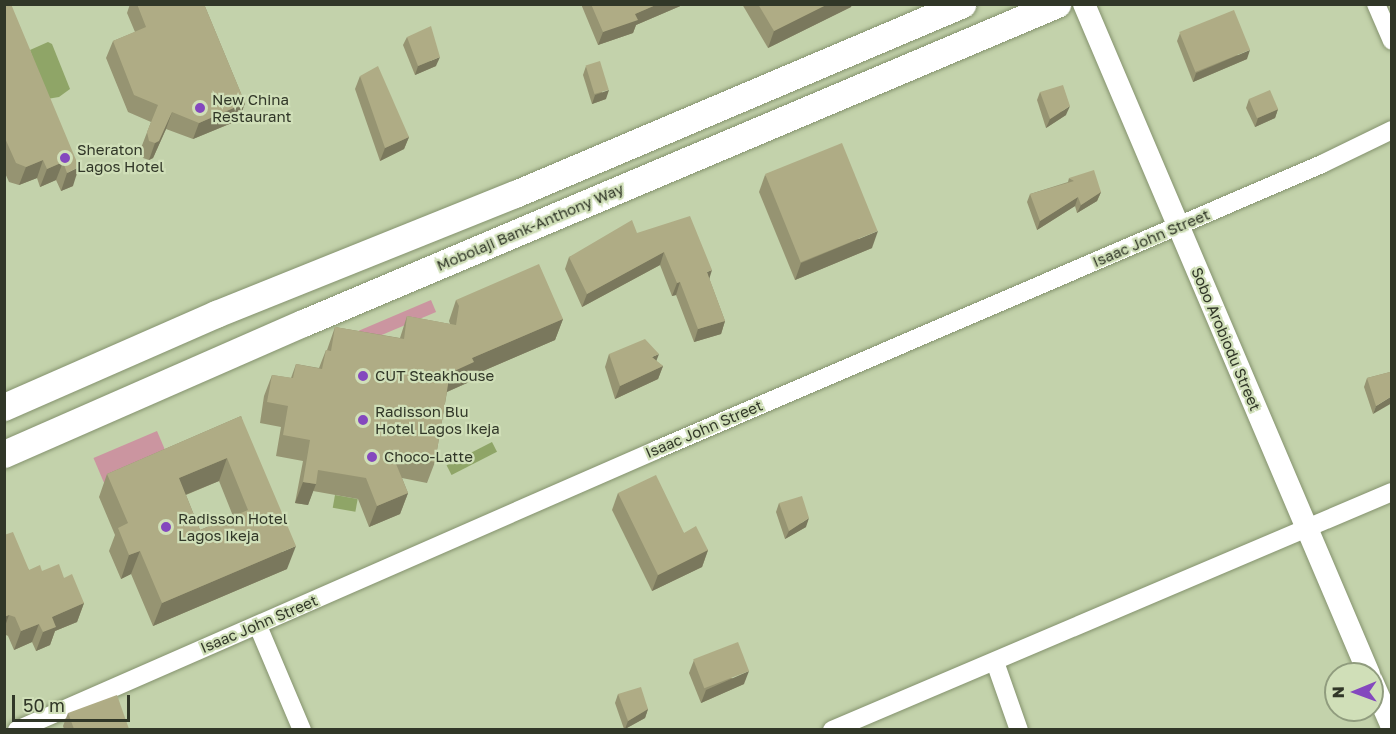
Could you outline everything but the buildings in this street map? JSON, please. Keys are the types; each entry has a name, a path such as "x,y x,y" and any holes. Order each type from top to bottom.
{"main road":[{"path":"4,408 216,314 514,194 962,4"},
{"name":"Mobolaji Bank-Anthony Way","path":"4,454 303,323 1057,4"},
{"path":"284,286 275,299 275,309 279,317 287,322 303,323"},
{"path":"216,314 242,316 248,324 246,341 230,356"}],"street":[{"name":"Sobo Arobiodu Street","path":"1084,4 1364,662"},
{"path":"1376,4 1392,41"},
{"name":"Isaac John Street","path":"17,729 151,669 258,626 656,450 1322,164 1392,130"},
{"path":"832,729 995,662 1392,492"},
{"path":"258,626 302,729"},
{"path":"995,662 1019,729"},
{"path":"1384,709 1392,727"}],"shaded area":[{"path":"48,42 52,44 70,89 59,97 47,99 30,50"},
{"path":"431,300 436,312 347,350 342,338"},
{"path":"157,431 172,466 108,493 93,458"},
{"path":"492,442 497,452 452,475 447,465"},
{"path":"335,495 358,499 355,512 333,508"}],"place":[{"name":"New China Restaurant","path":"200,108"},
{"name":"Sheraton Lagos Hotel","path":"65,158"},
{"name":"CUT Steakhouse","path":"363,376"},
{"name":"Radisson Blu Hotel Lagos Ikeja","path":"363,420"},
{"name":"Choco-Latte","path":"372,457"},
{"name":"Radisson Hotel Lagos Ikeja","path":"166,527"}]}
